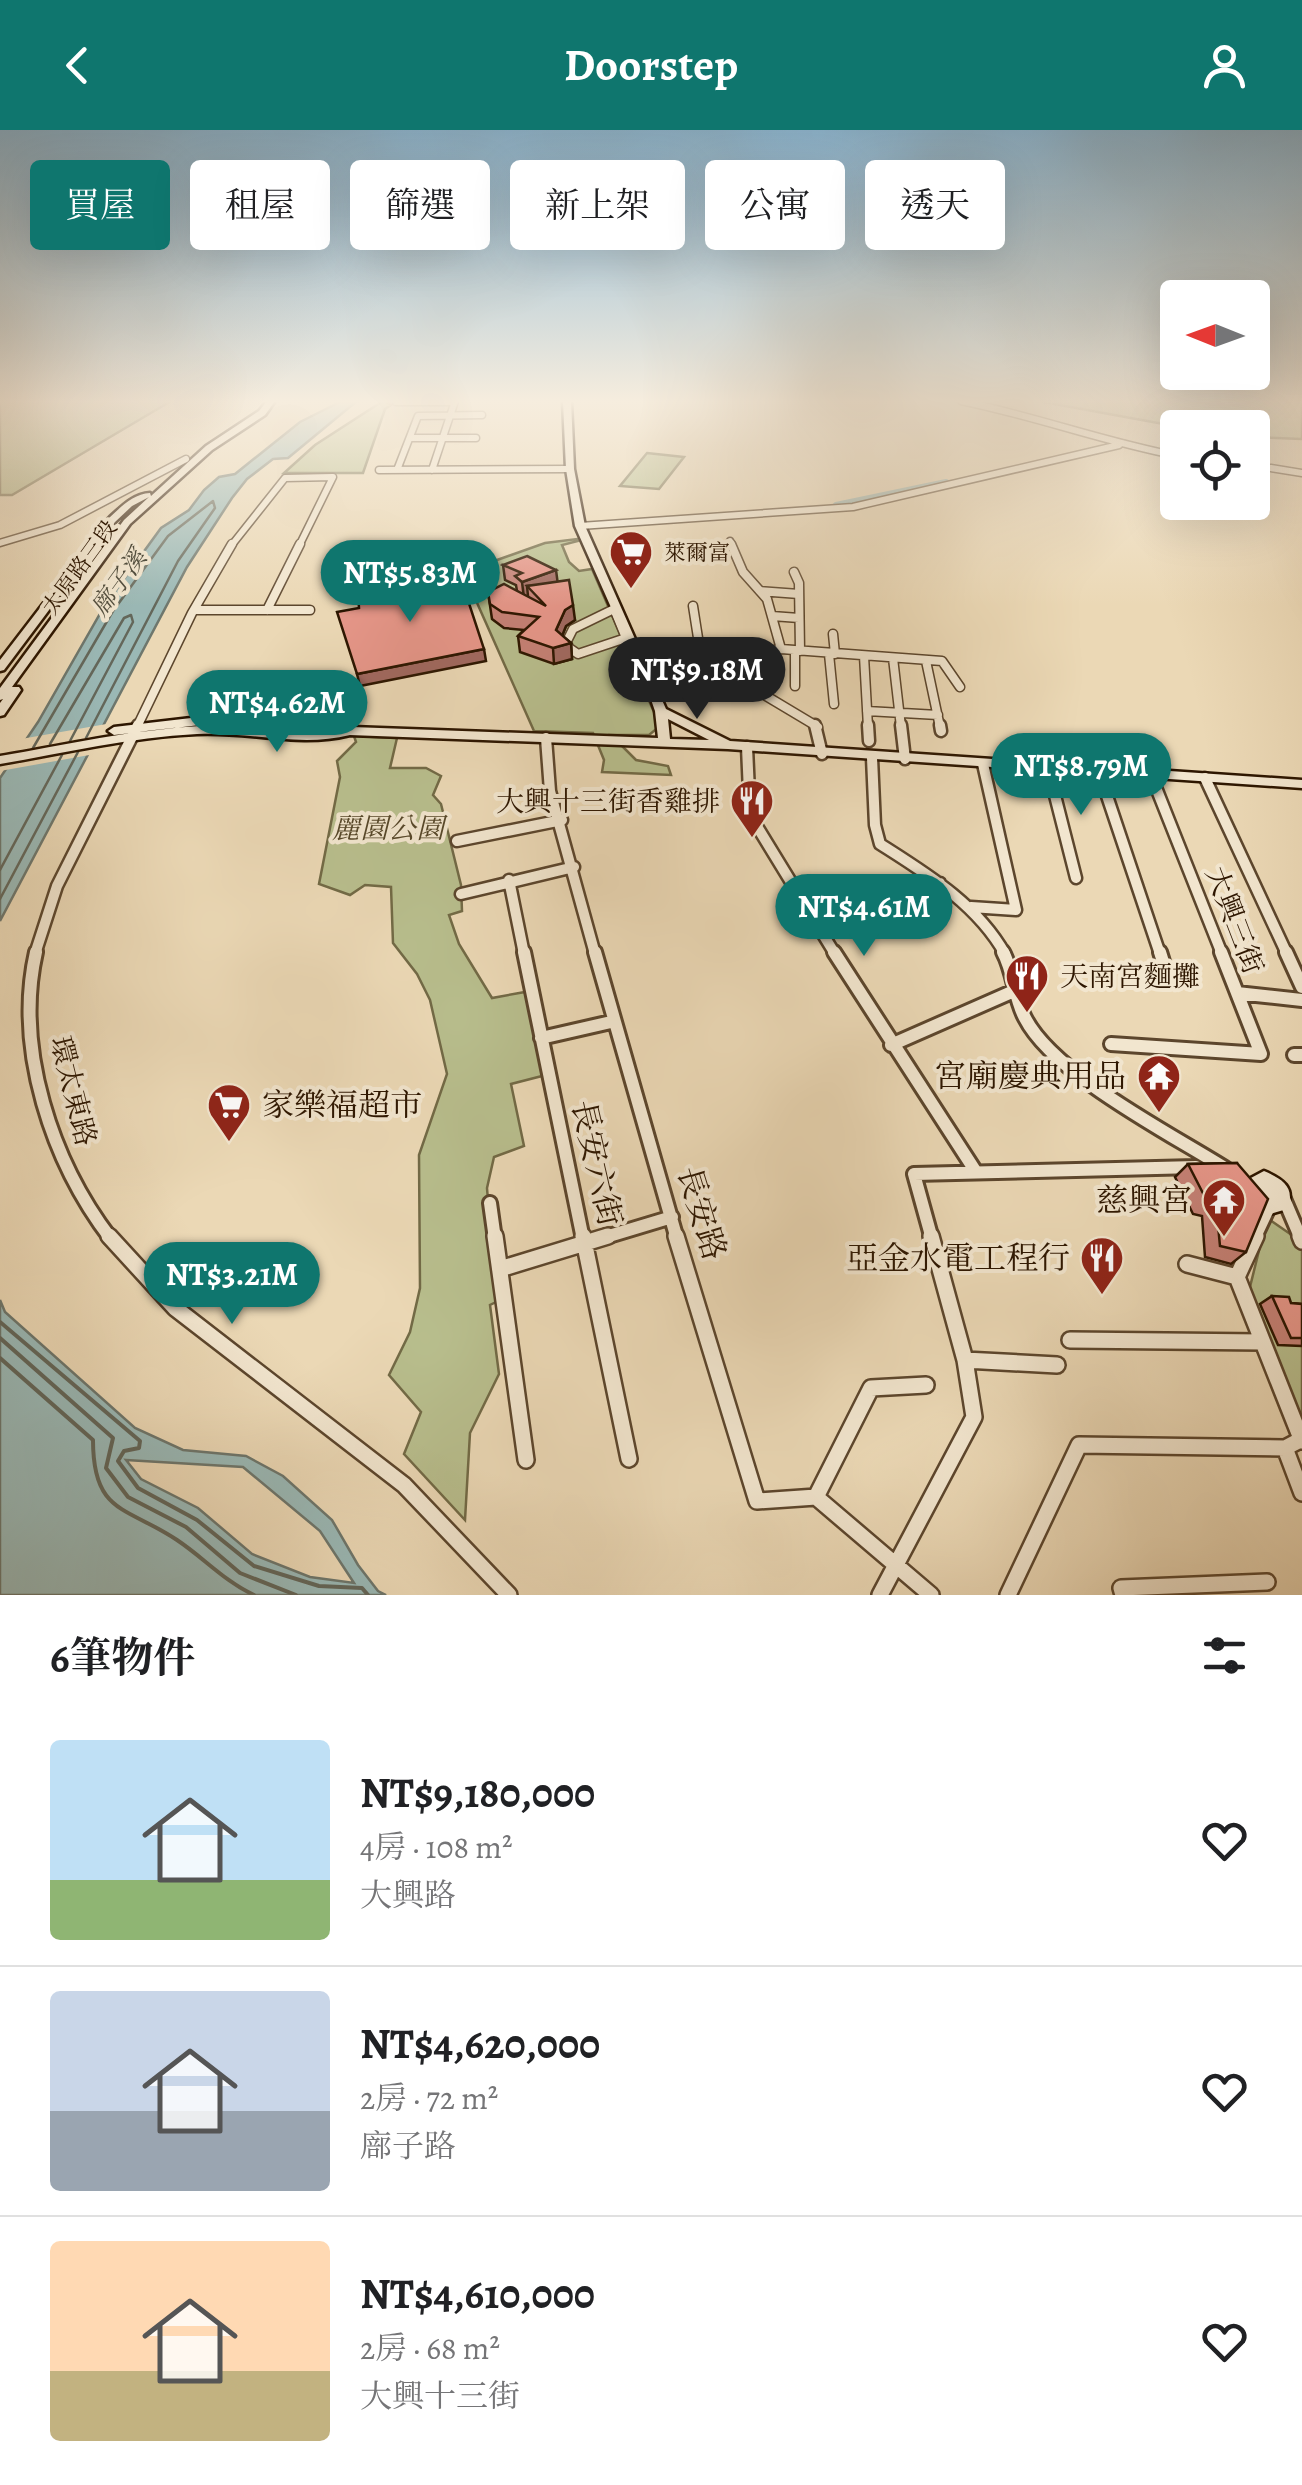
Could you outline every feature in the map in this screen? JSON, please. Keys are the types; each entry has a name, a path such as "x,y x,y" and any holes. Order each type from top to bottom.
{"main road":[{"name":"太原路三段","path":"0,696 127,522 176,469"},
{"name":"太原路三段","path":"0,681 120,522 184,469"},
{"path":"570,469 580,526 661,711 664,742"},
{"name":"太原路三段","path":"0,668 112,520 129,504 152,496"},
{"name":"太原路三段","path":"0,712 152,496"},
{"path":"661,711 728,745"},
{"path":"0,751 128,734 196,730 321,736 350,731 728,745 872,758 1302,784"},
{"path":"0,760 128,734"},
{"path":"1255,1185 1260,1180 1270,1181 1281,1190 1277,1202"}],"street":[{"path":"0,543 60,525 165,469"},
{"path":"379,470 519,469"},
{"path":"580,526 853,507 1014,469"},
{"name":"環太東路","path":"267,610 334,477 292,476 260,504 128,734 49,906 33,963 29,1025 53,1141 100,1229 162,1298 200,1332 393,1475 509,1595"},
{"path":"123,492 152,496"},
{"path":"100,504 152,496"},
{"path":"730,542 743,572 766,599 780,650"},
{"path":"794,572 799,594 795,686"},
{"path":"759,591 799,594"},
{"path":"694,606 702,656 814,723 822,754"},
{"path":"614,609 626,638 578,654 565,645 573,628 587,626 597,620 599,613 614,609"},
{"path":"196,610 310,610"},
{"path":"772,616 799,618"},
{"path":"833,634 834,704"},
{"path":"732,656 780,650 942,661 960,688"},
{"path":"753,674 754,654"},
{"path":"864,656 870,741"},
{"path":"893,658 905,759"},
{"path":"926,660 941,731"},
{"path":"868,712 938,715"},
{"name":"長安路","path":"546,738 546,775 562,820 611,1022 757,1501 816,1497"},
{"path":"747,747 750,815 890,1045 976,1172"},
{"path":"872,758 875,825 880,844 940,883 992,931 1007,958 1024,1017 1060,1060 1255,1185"},
{"path":"970,907 1016,910 982,764"},
{"path":"1048,768 1076,878"},
{"path":"1100,772 1164,965"},
{"name":"大興三街","path":"1111,1044 1262,1054 1151,775"},
{"path":"1205,778 1302,987"},
{"path":"456,841 562,820"},
{"path":"461,894 574,867"},
{"name":"長安六街","path":"510,880 629,1459"},
{"path":"818,922 940,883"},
{"path":"890,1045 1014,991"},
{"path":"1237,994 1302,1000"},
{"path":"541,1038 611,1022"},
{"path":"880,1595 974,1417 965,1360 942,1288 914,1174 1222,1166"},
{"path":"1302,1241 1277,1202 1237,1277 1296,1443 1302,1493"},
{"path":"490,1203 526,1460"},
{"path":"500,1269 587,1246 672,1217"},
{"path":"1187,1264 1237,1277"},
{"path":"1070,1340 1262,1342"},
{"path":"965,1360 1057,1365"},
{"path":"926,1385 871,1388 816,1497 930,1595"},
{"path":"1008,1595 1079,1444 1296,1443"},
{"path":"1123,1595 1121,1588 1267,1582"}],"green space":[{"path":"0,469 55,469 12,495 0,495"},
{"path":"288,469 364,469 363,473 284,473"},
{"path":"634,469 674,469 659,489 620,486"},
{"path":"577,539 562,545 569,562 579,571 592,569 660,726 649,735 611,735 636,760 668,766 671,775 602,772 604,760 593,733 534,731 474,596 492,581 483,565 545,543"},
{"name":"麗園公園","path":"354,736 397,738 390,768 426,768 441,776 433,795 441,804 461,885 462,911 449,915 459,944 492,998 525,992 541,1066 542,1076 511,1084 524,1146 494,1157 487,1188 496,1302 490,1305 499,1374 470,1433 465,1520 404,1454 421,1412 389,1375 410,1332 420,1288 419,1155 447,1074 430,1000 417,974 393,943 391,887 365,885 350,895 319,884 340,777 337,761 356,742"},
{"path":"1267,1218 1299,1240 1302,1247 1302,1424 1249,1291"}],"water":[{"path":"241,469 260,469 232,498 187,567 0,921 0,778 38,722 105,605 161,528 189,510 219,477"},
{"path":"0,1300 5,1312 135,1428 183,1450 246,1456 283,1476 332,1520 358,1565 378,1591 386,1595 0,1595","holes":["126,1460 243,1467 320,1531 354,1583 310,1577 252,1554 198,1508 141,1479"]}],"pier":[{"path":"112,723 95,754 0,771 21,739"}],"building":[{"path":"527,556 556,570 522,582 515,576 522,573 503,565"},
{"path":"460,576 484,649 357,674 337,612 359,608 358,592"},
{"path":"569,580 573,605 565,610 556,630 571,643 553,648 518,636 539,617 502,612 490,604 488,592 504,584 546,606 527,586"},
{"path":"1237,1163 1268,1199 1246,1252 1220,1246 1216,1204 1207,1201 1188,1164"},
{"path":"1272,1296 1289,1297 1291,1303 1302,1304 1302,1338 1291,1338"}],"waterway":[{"path":"836,505 946,482"}],"place":[{"name":"萊爾富","path":"631,590"},
{"name":"大興十三街香雞排","path":"752,839"},
{"name":"天南宮麵攤","path":"1027,1014"},
{"name":"宮廟慶典用品","path":"1159,1114"},
{"name":"家樂福超市","path":"229,1143"},
{"name":"慈興宮","path":"1224,1238"},
{"name":"亞金水電工程行","path":"1102,1296"}],"water label":[{"name":"廍子溪","path":"118,582"}]}
